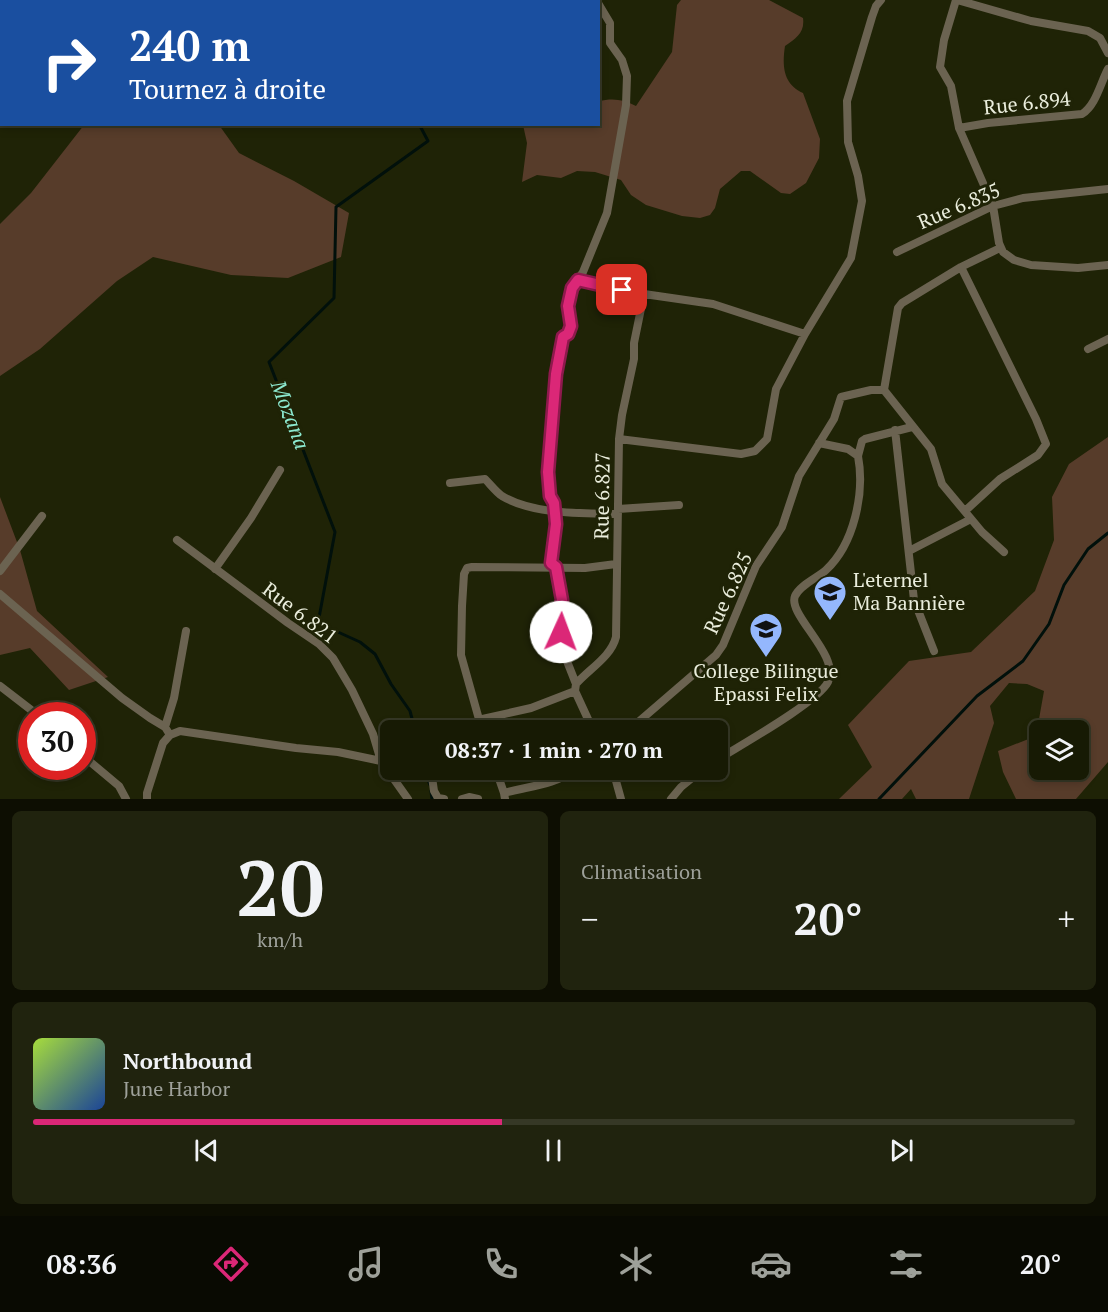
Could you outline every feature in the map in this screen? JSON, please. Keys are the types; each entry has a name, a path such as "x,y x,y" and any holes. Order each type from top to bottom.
{"street":[{"path":"619,439 741,454 755,452 767,439 776,388 805,334 851,258 862,201 858,176 848,142 847,101 872,17 881,0"},
{"path":"1108,52 1100,38 1088,31 1031,21 956,0 944,40 940,67 951,86 959,128 993,206 1000,248 1003,252 1014,260 1031,265 1078,268 1108,265"},
{"path":"589,720 561,646 562,629 559,614 562,600 556,567 551,563 556,524 548,472 554,393 563,337 568,334 571,326 568,306 572,288 578,280 607,213 626,105 627,76 622,60 609,42 610,23 600,6"},
{"name":"Rue 6.894","path":"959,128 1082,114 1088,110 1108,69"},
{"name":"Rue 6.835","path":"897,252 993,206 1023,198 1108,189"},
{"path":"1000,248 961,267 902,303 898,308 884,390 931,449 942,484 982,532 1004,552"},
{"path":"909,551 968,515 1000,479 1038,455 1046,444 1036,419 961,267"},
{"path":"578,280 644,294 712,304 805,334"},
{"name":"Rue 6.827","path":"575,688 615,643 618,602 616,564 619,439 644,294"},
{"path":"1088,349 1108,339"},
{"name":"Rue 6.825","path":"641,720 716,655 723,645 756,566 782,527 799,476 834,418 841,397 871,390 884,390"},
{"path":"728,753 802,706 828,682 831,673 824,652 810,628 799,615 794,604 795,595 825,572 837,559 848,536 859,496 858,456 862,441 912,427"},
{"path":"895,430 914,600 934,651"},
{"path":"819,443 848,449 858,456"},
{"path":"215,569 251,518 280,470"},
{"path":"450,483 485,479 501,495 537,509 555,511 618,511 680,505"},
{"path":"0,571 42,516"},
{"name":"Rue 6.821","path":"177,540 319,644 333,658 352,690 380,758"},
{"path":"575,688 531,708 478,720 461,655 464,574 467,568 472,567 585,568 616,564"},
{"path":"0,594 122,698 168,731 338,752 380,761"},
{"path":"147,799 168,731 186,631"},
{"path":"0,686 21,702"},
{"path":"96,767 118,786 126,799"},
{"name":"Rue 6.821","path":"394,780 408,799"},
{"path":"432,780 438,798 444,799"},
{"path":"499,780 504,796 557,780"},
{"path":"616,780 621,799"},
{"path":"671,799 690,780"},
{"path":"462,799 469,796 478,799"}],"shaded area":[{"path":"681,0 769,0 803,18 803,28 796,38 785,46 784,67 791,85 803,93 820,139 819,158 806,183 790,194 781,193 750,171 741,171 720,189 715,208 710,215 700,218 682,216 646,205 631,195 621,180 595,172 577,171 561,178 537,175 522,182 527,143 523,126 600,126 600,101 618,100 636,106 672,52 677,5"},
{"path":"83,126 220,126 239,153 349,213 341,257 288,278 231,275 153,257 117,281 40,349 0,376 0,224 31,193"},
{"path":"1108,437 1108,762 1076,799 1016,799 1003,772 998,751 1029,739 1029,780 1089,780 1089,720 1039,720 1044,691 1027,684 1009,683 990,706 994,723 969,799 916,799 911,789 902,799 839,799 872,767 848,725 909,661 971,652 1035,591 1054,540 1052,497 1069,464"},
{"path":"0,497 20,550 37,611 108,677 69,690 30,648 0,655"}],"waterway":[{"name":"Mozana","path":"412,720 410,711 391,684 375,654 360,642 318,623 335,532 269,362 334,298 336,207 428,141 420,126"},
{"path":"879,799 977,696 1023,661 1049,624 1064,585 1088,549 1108,533"},
{"name":"Mozana","path":"428,780 430,785"},
{"name":"Mozana","path":"431,791 432,799"}],"place":[{"name":"L'eternel Ma Bannière","path":"830,621"},
{"name":"College Bilingue Epassi Felix","path":"766,658"}],"route":[{"path":"561,632 559,614 562,600 556,567 551,563 556,524 548,472 556,374 563,336 568,334 571,326 568,306 572,288 578,280 622,290"}]}
